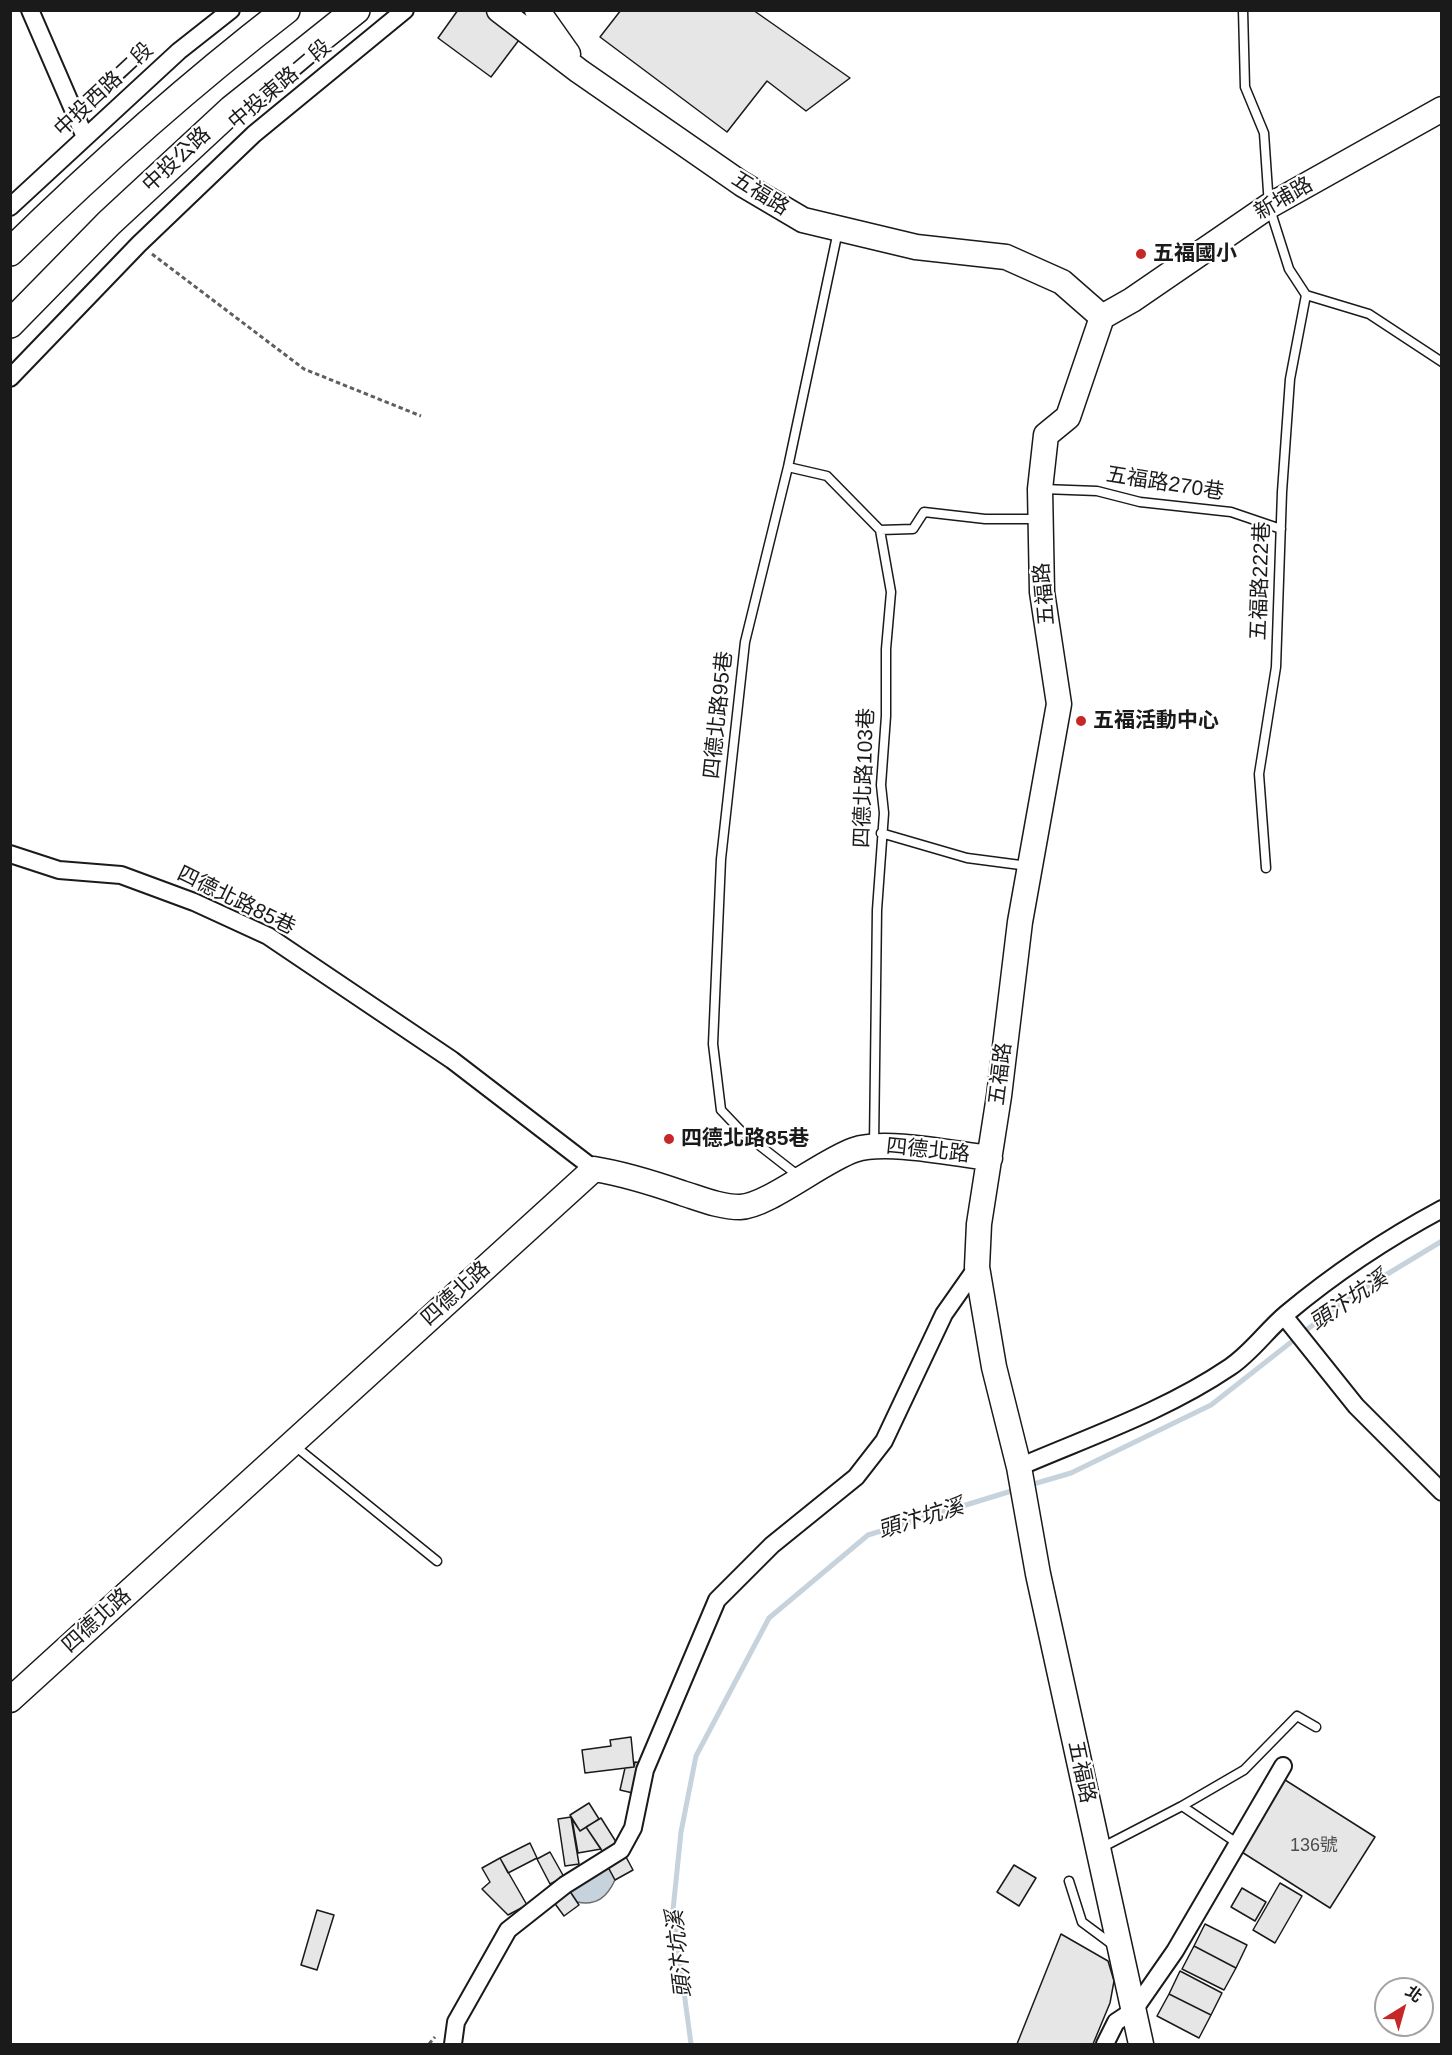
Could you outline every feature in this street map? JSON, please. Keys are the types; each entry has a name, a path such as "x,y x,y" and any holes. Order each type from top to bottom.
{"main road":[{"path":"10,252 76,187 203,74 286,10"},
{"name":"中投公路","path":"10,324 109,224 232,109 356,10"}],"street":[{"path":"30,10 86,137"},
{"name":"中投西路二段","path":"10,207 179,51 231,10"},
{"name":"中投東路二段","path":"10,378 139,244 254,134 405,10"},
{"name":"五福路","path":"499,10 579,71 742,184 803,220 916,247 1006,257 1062,282 1102,317 1068,417 1046,435 1045,462 1040,489 1042,591 1059,704 1039,823 1028,866 990,1158 979,1224 977,1268 994,1367 1019,1467 1098,1850 1141,2044"},
{"name":"五福路","path":"537,10 579,71"},
{"name":"新埔路","path":"1102,317 1132,300 1269,206 1442,109"},
{"name":"四德北路85巷","path":"10,855 59,870 121,875 194,902 268,936 452,1060 594,1169"},
{"name":"四德北路","path":"10,1700 594,1169 623,1174 724,1206 733,1206 763,1201 800,1177 853,1151 874,1145 990,1158"},
{"path":"1019,1467 1165,1406 1232,1366 1284,1316 1339,1270 1400,1231 1442,1209"},
{"path":"453,2044 456,2022 508,1930 565,1885 621,1850 633,1828 645,1770 717,1600 772,1545 856,1477 884,1441 944,1314 977,1268"},
{"path":"1284,1316 1356,1406 1442,1492"},
{"path":"1105,2044 1116,2022 1134,2010 1175,1951 1284,1766"}],"lane":[{"path":"1243,10 1245,87 1264,133 1269,206 1289,269 1305,295 1370,314 1442,362"},
{"name":"四德北路95巷","path":"800,1177 741,1131 722,1110 713,1044 721,860 745,642 788,467 839,228"},
{"name":"五福路222巷","path":"1266,868 1259,774 1276,667 1290,379 1305,295"},
{"path":"788,467 826,476 880,530 913,529 924,512 985,519 1040,519"},
{"name":"五福路270巷","path":"1040,489 1097,491 1140,502 1231,512 1281,529"},
{"name":"四德北路103巷","path":"874,1145 880,833 884,813 881,785 886,716 886,649 891,592 880,530"},
{"path":"880,833 967,858 1028,866"},
{"path":"292,1443 437,1561"},
{"path":"1098,1850 1244,1770 1297,1716 1316,1727"},
{"path":"1182,1806 1238,1843"},
{"path":"1069,1881 1082,1922 1120,1951"}],"path":[{"path":"139,244 304,369 421,416"}],"shaded area":[{"path":"607,1865 615,1880 605,1895 590,1903 577,1902 569,1890"}],"building":[{"path":"458,10 487,10 522,36 491,77 438,38"},
{"path":"621,10 753,10 850,78 806,111 767,81 727,132 600,37"},
{"path":"631,1737 634,1767 585,1773 582,1750 611,1746 610,1740"},
{"path":"635,1762 643,1763 637,1794 620,1790 625,1768 634,1767"},
{"path":"1282,1778 1375,1837 1330,1908 1237,1849"},
{"path":"589,1803 599,1819 580,1831 570,1815"},
{"path":"571,1817 579,1864 565,1866 558,1819"},
{"path":"601,1818 618,1845 604,1854 586,1827"},
{"path":"572,1819 580,1831 586,1827 601,1849 578,1853"},
{"path":"530,1843 537,1858 508,1873 500,1858"},
{"path":"550,1852 564,1877 550,1884 537,1859"},
{"path":"625,1855 633,1870 615,1880 607,1865"},
{"path":"500,1858 527,1905 508,1915 482,1889 490,1882 482,1868"},
{"path":"1014,1865 1036,1878 1019,1906 997,1892"},
{"path":"1280,1883 1302,1896 1275,1943 1253,1930"},
{"path":"1242,1888 1266,1902 1255,1921 1231,1907"},
{"path":"569,1890 579,1905 564,1916 553,1901"},
{"path":"317,1910 334,1915 317,1970 301,1965"},
{"path":"1205,1924 1247,1945 1236,1968 1194,1946"},
{"path":"1061,1934 1108,1961 1114,1981 1110,2003 1093,2044 1017,2044"},
{"path":"1194,1946 1236,1968 1224,1990 1182,1969"},
{"path":"1180,1971 1222,1993 1211,2015 1169,1994"},
{"path":"1169,1994 1211,2015 1199,2038 1157,2016"}],"waterway":[{"name":"頭汴坑溪","path":"1030,1485 1071,1473 1211,1405 1346,1299 1442,1241"},
{"name":"頭汴坑溪","path":"691,2044 673,1910 681,1832 696,1756 769,1618 868,1535 1018,1489"}],"place":[{"name":"五福國小","path":"1141,254"},
{"name":"五福活動中心","path":"1081,721"},
{"name":"四德北路85巷","path":"669,1139"}]}
